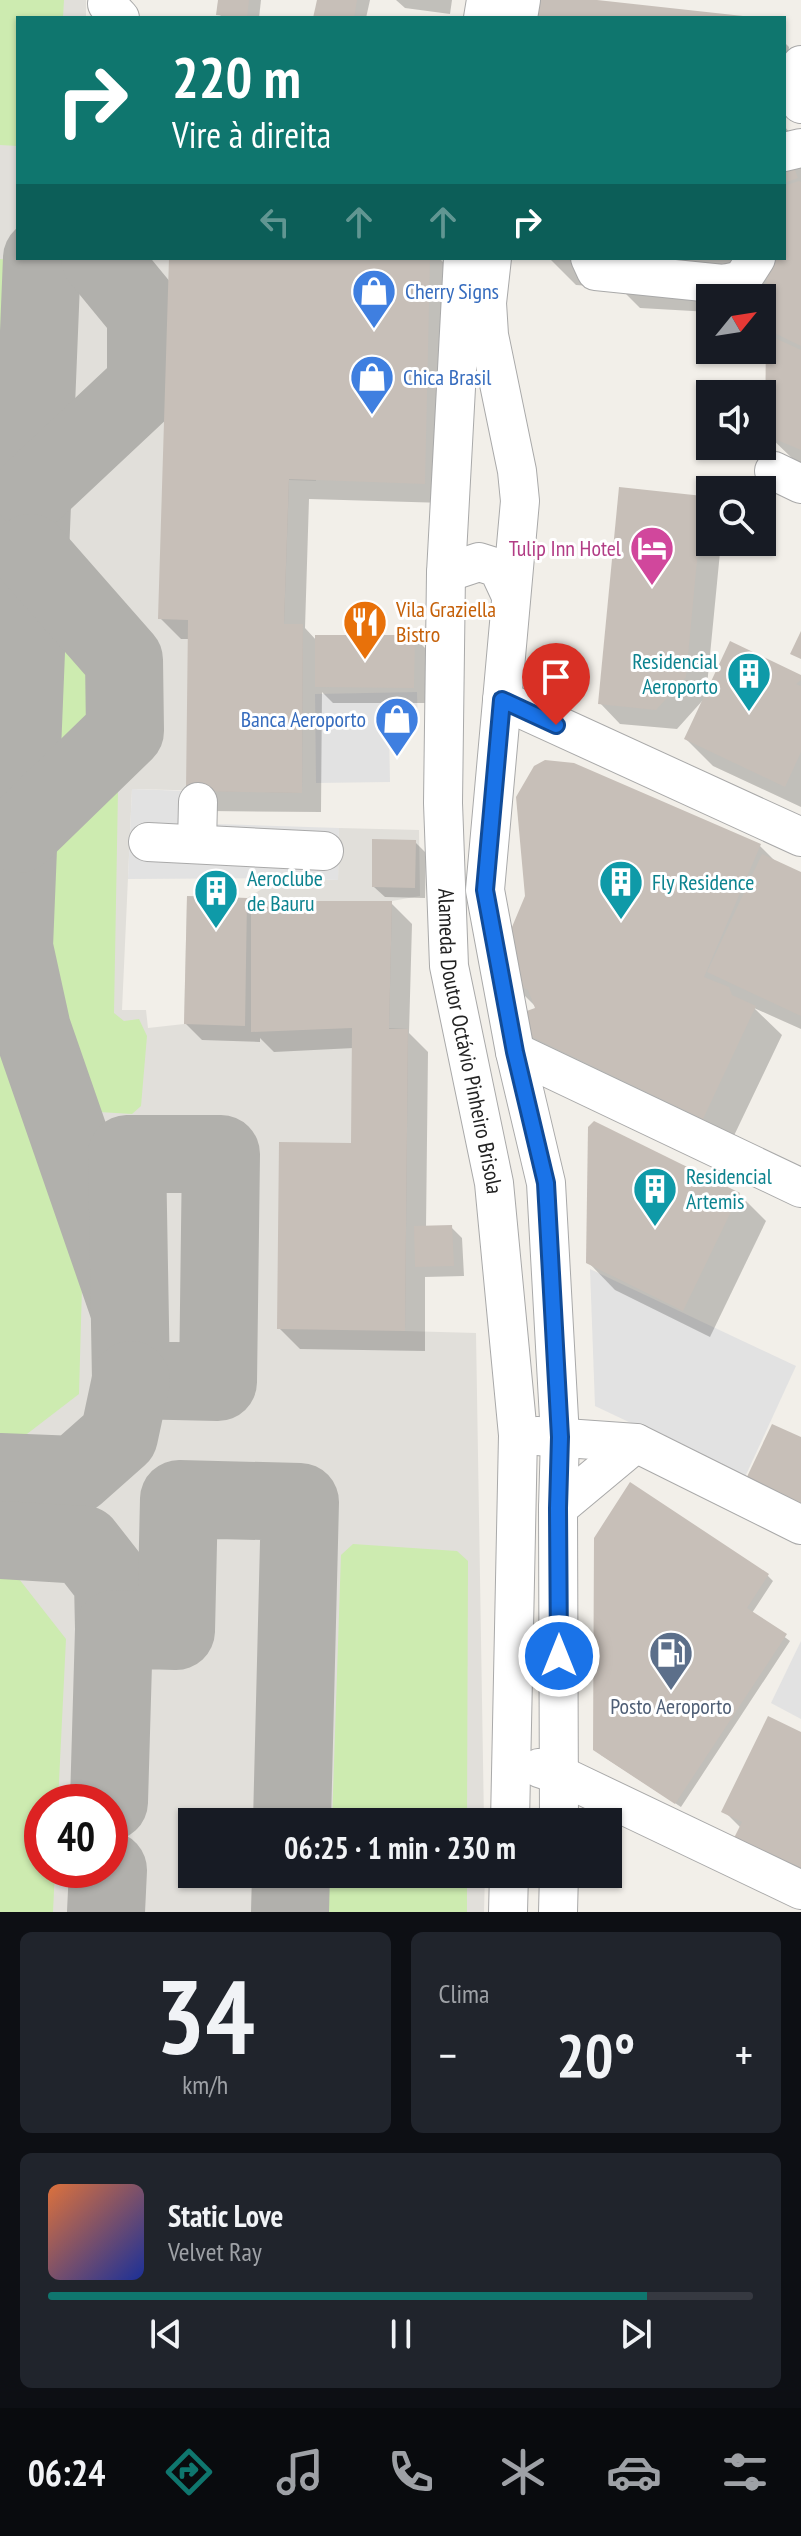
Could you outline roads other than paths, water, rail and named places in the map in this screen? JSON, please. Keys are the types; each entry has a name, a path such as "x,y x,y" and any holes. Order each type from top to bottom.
{"street":[{"path":"801,65 801,104"},
{"name":"Alameda Doutor Octávio Pinheiro Brisola","path":"463,260 446,573 443,803 449,966 494,1183 518,1435 510,1808"},
{"name":"Alameda Doutor Octávio Pinheiro Brisola","path":"492,260 487,303 489,335 517,471 520,501 485,890 515,1052 546,1183 560,1437 559,1808"},
{"path":"591,260 596,271 723,284 742,280 755,260"},
{"path":"446,573 479,562 498,568 511,596"},
{"path":"502,700 801,837"},
{"path":"197,844 198,802"},
{"path":"148,842 324,851"},
{"path":"515,1052 801,1188"},
{"path":"494,1183 523,1190 546,1183"},
{"path":"518,1435 636,1443 801,1525"},
{"path":"558,1508 636,1443"},
{"path":"511,1759 560,1775 801,1890"},
{"path":"508,1912 509,1888"},
{"path":"558,1912 559,1888"}],"place":[{"name":"Cherry Signs","path":"374,330"},
{"name":"Chica Brasil","path":"372,416"},
{"name":"Tulip Inn Hotel","path":"652,587"},
{"name":"Vila Graziella Bistro","path":"365,661"},
{"name":"Residencial Aeroporto","path":"749,713"},
{"name":"Banca Aeroporto","path":"397,758"},
{"name":"Fly Residence","path":"621,921"},
{"name":"Aeroclube de Bauru","path":"216,930"},
{"name":"Residencial Artemis","path":"655,1228"},
{"name":"Posto Aeroporto","path":"671,1692"}]}
